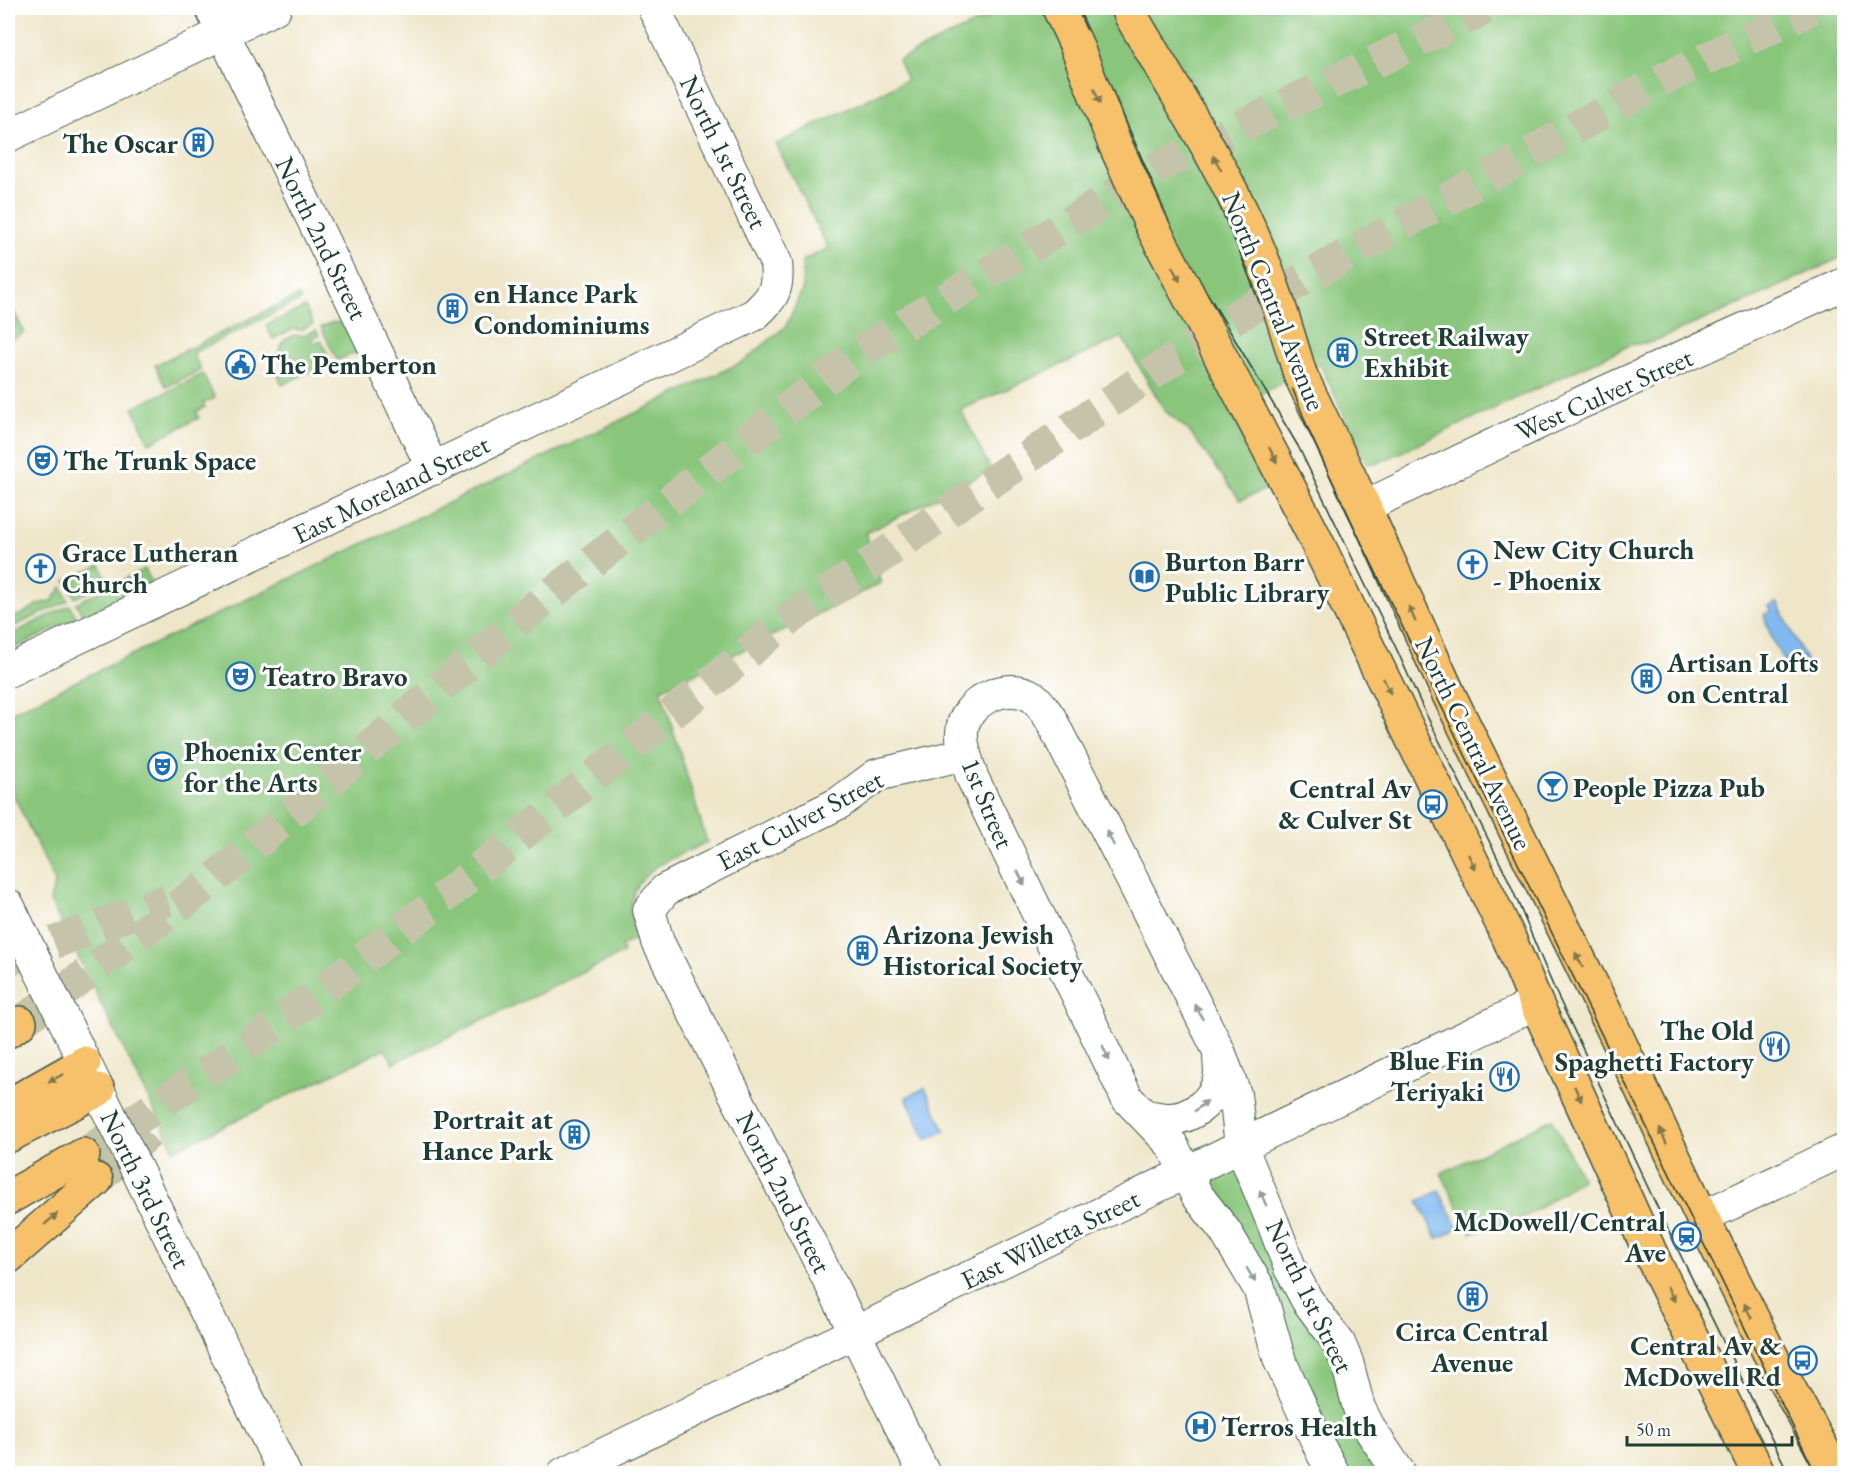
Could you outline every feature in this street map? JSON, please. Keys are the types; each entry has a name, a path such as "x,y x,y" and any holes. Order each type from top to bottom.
{"main road":[{"name":"North Central Avenue","path":"1059,8 1076,42 1114,142 1152,226 1311,530 1509,938 1536,1003 1656,1265 1759,1473"},
{"name":"North Central Avenue","path":"1128,11 1221,170 1274,290 1300,374 1364,507 1450,697 1768,1350 1836,1473"},
{"path":"8,1106 91,1076"},
{"path":"8,1136 91,1076"},
{"path":"8,1198 89,1167 8,1257"}],"street":[{"path":"8,136 217,20 275,8"},
{"name":"North 1st Street","path":"654,8 776,263 776,286 771,300"},
{"name":"North 2nd Street","path":"217,20 434,469"},
{"name":"West Culver Street","path":"1364,507 1578,404 1845,284"},
{"name":"East Moreland Street","path":"8,671 754,315 771,300"},
{"name":"1st Street","path":"1185,1173 1172,1145 1127,1098 972,777 965,754 962,732 965,717 977,705 990,697 1007,691 1020,692 1033,697 1050,718 1219,1051 1235,1094 1240,1146"},
{"name":"East Culver Street","path":"649,910 665,890 839,803 877,775 965,754"},
{"name":"North 3rd Street","path":"8,905 285,1473"},
{"name":"North 2nd Street","path":"649,910 658,942 924,1473"},
{"name":"East Willetta Street","path":"563,1473 1536,1003"},
{"name":"1st Street","path":"1146,1116 1171,1119 1186,1116 1200,1108 1213,1095 1219,1078 1219,1051"},
{"name":"North 1st Street","path":"1240,1146 1290,1268 1307,1300 1339,1343 1347,1362 1359,1408 1371,1431 1400,1473"},
{"path":"1702,1217 1845,1150"},
{"name":"North 1st Street","path":"1185,1173 1197,1196 1225,1231 1259,1288 1280,1361 1334,1473"}],"green space":[{"path":"1007,8 1844,8 1844,256 1652,342 1630,345 1378,463 1367,464 1320,364 1230,409 1269,488 1240,500 1189,431 1165,411 1122,337 961,410 991,470 866,533 881,583 661,690 707,842 657,866 638,885 630,911 638,938 621,946 624,953 393,1063 385,1049 174,1150 50,901 55,882 8,783 8,714 744,361 786,326 803,288 802,261 828,248 776,144 907,80 898,60"},
{"path":"299,295 301,300 193,353 201,370 166,387 155,365"},
{"path":"8,298 24,333 8,341"},
{"path":"305,307 313,324 301,330 294,329 273,339 266,325"},
{"path":"345,320 360,351 337,360 321,327"},
{"path":"316,330 319,335 311,339 314,344 321,341 331,361 282,385 278,376 287,372 278,353 284,340"},
{"path":"203,374 215,398 203,403 205,407 196,412 199,418 149,443 133,408"},
{"path":"100,565 108,582 75,598 66,581"},
{"path":"145,569 152,583 83,616 76,603"},
{"path":"62,587 68,601 15,626 12,625 8,617 20,615 39,604 52,601"},
{"path":"70,605 77,618 8,651 8,636"},
{"path":"1552,1119 1582,1179 1516,1221 1471,1233 1441,1173"},
{"path":"1235,1168 1392,1473 1347,1473 1209,1190 1209,1182 1216,1176"}],"water":[{"path":"1777,602 1812,672 1804,676 1799,665 1791,669 1786,663 1769,630 1764,615 1772,611 1769,606"},
{"path":"925,1088 945,1131 926,1140 906,1097"},
{"path":"1439,1191 1458,1228 1437,1239 1418,1201"}],"tunnel":[{"path":"20,1023 208,884 541,602 856,355 1164,164 1486,8"},
{"path":"83,1155 254,1041 433,906 793,616 1237,316 1658,82 1812,8"},
{"path":"8,960 167,900"},
{"path":"96,1180 149,1133"}],"tram line":[{"path":"1077,8 1171,226 1193,269 1298,446 1423,708 1508,879 1554,988 1669,1232 1789,1474"},
{"path":"1108,8 1205,173 1240,253 1309,431 1347,513 1816,1474"}],"place":[{"name":"The Oscar","path":"199,143"},
{"name":"en Hance Park Condominiums","path":"453,309"},
{"name":"Street Railway Exhibit","path":"1343,352"},
{"name":"The Pemberton","path":"240,364"},
{"name":"The Trunk Space","path":"42,460"},
{"name":"New City Church - Phoenix","path":"1472,565"},
{"name":"Grace Lutheran Church","path":"41,568"},
{"name":"Burton Barr Public Library","path":"1144,577"},
{"name":"Teatro Bravo","path":"241,676"},
{"name":"Artisan Lofts on Central","path":"1646,678"},
{"name":"Phoenix Center for the Arts","path":"163,767"},
{"name":"People Pizza Pub","path":"1552,787"},
{"name":"Central Av & Culver St","path":"1433,804"},
{"name":"Arizona Jewish Historical Society","path":"862,950"},
{"name":"The Old Spaghetti Factory","path":"1775,1046"},
{"name":"Blue Fin Teriyaki","path":"1505,1076"},
{"name":"Portrait at Hance Park","path":"574,1135"},
{"name":"McDowell/Central Ave","path":"1687,1237"},
{"name":"Circa Central Avenue","path":"1472,1296"},
{"name":"Central Av & McDowell Rd","path":"1802,1361"},
{"name":"Terros Health","path":"1200,1426"}]}
